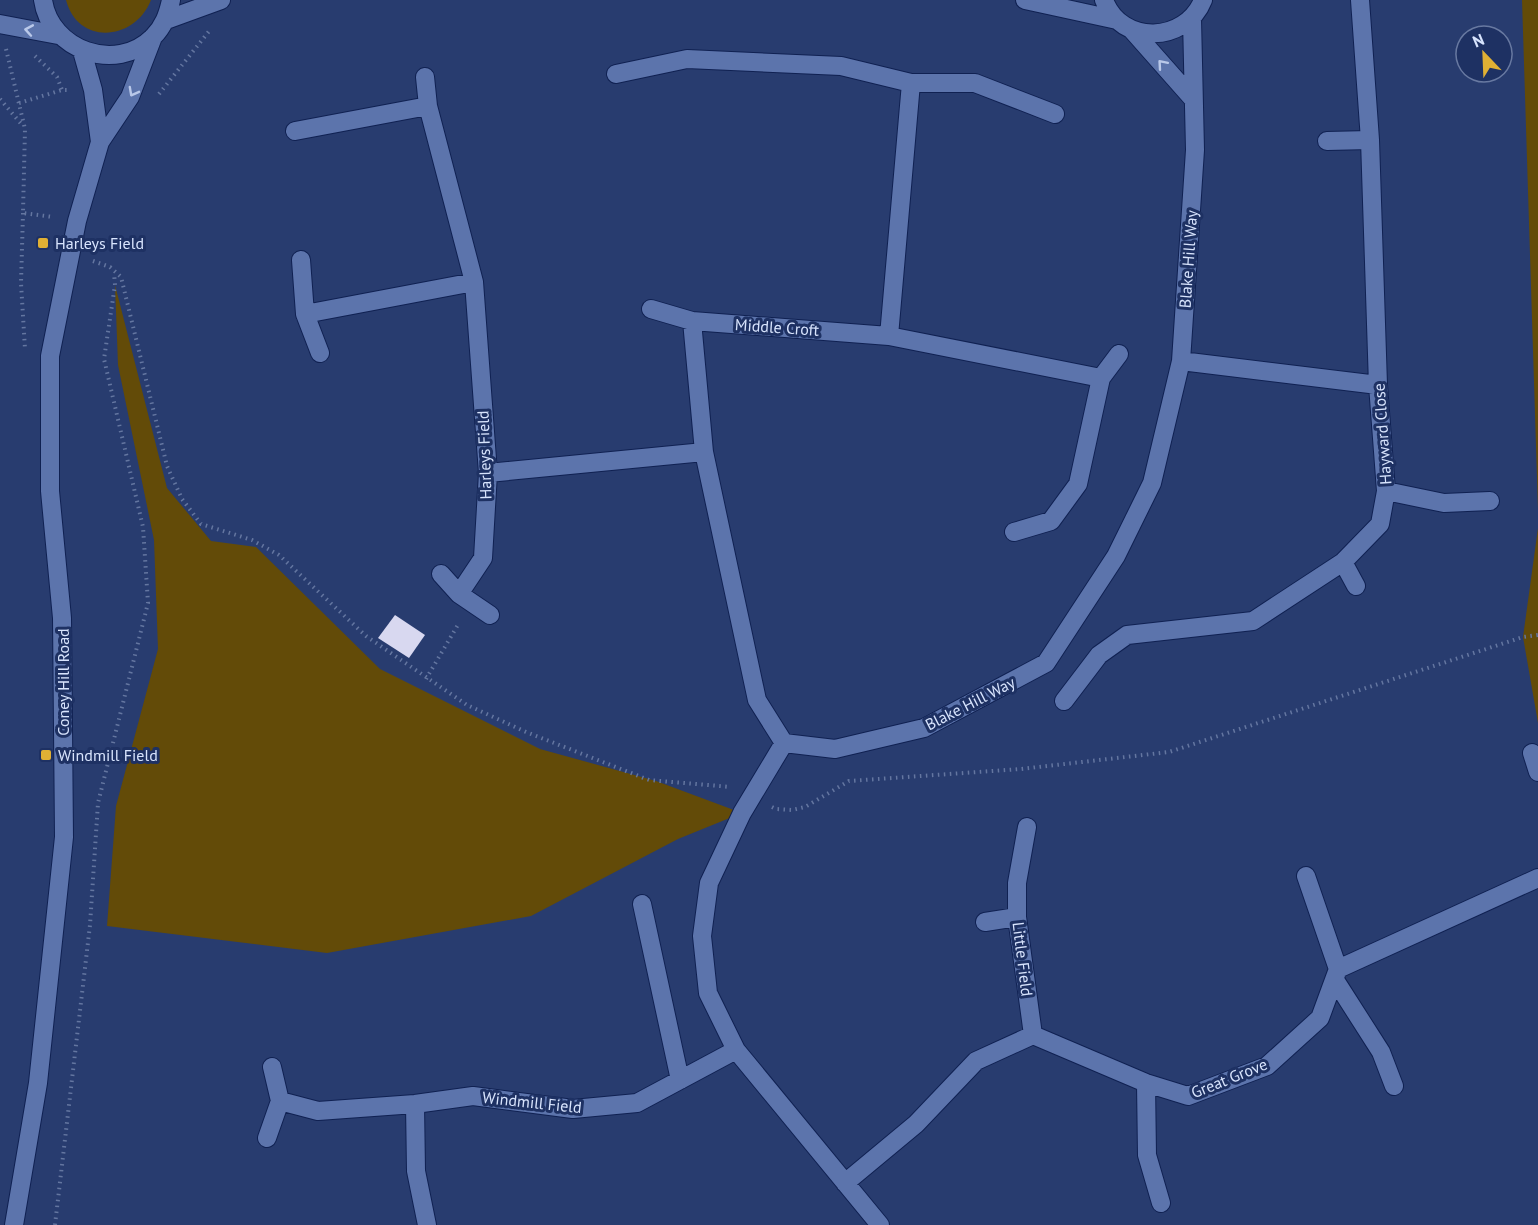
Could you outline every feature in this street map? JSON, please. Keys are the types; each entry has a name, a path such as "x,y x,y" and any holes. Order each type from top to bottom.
{"street":[{"path":"43,0 45,12 58,34 82,51 99,56 117,55 137,49 153,37 166,20 171,0"},
{"path":"166,20 221,0"},
{"path":"1025,0 1116,20 1132,30 1192,99"},
{"path":"1104,0 1116,20"},
{"path":"1132,30 1153,35 1174,31 1192,19 1203,0"},
{"name":"Hayward Close","path":"1064,701 1099,655 1127,635 1252,621 1343,562 1380,524 1386,491 1378,385 1370,140 1360,0"},
{"name":"Blake Hill Way","path":"784,743 835,749 924,728 1046,663 1116,556 1152,483 1181,361 1195,150 1192,99 1192,19"},
{"path":"3,25 58,34"},
{"name":"Coney Hill Road","path":"14,1225 38,1083 64,837 62,618 50,491 50,367 68,257 100,142 134,90 153,37"},
{"name":"Coney Hill Road","path":"82,51 93,90 100,142"},
{"path":"616,74 687,59 841,66 911,83 975,83 1055,114"},
{"name":"Harleys Field","path":"425,77 428,106 474,282 488,473 483,558 465,598"},
{"path":"889,336 911,83"},
{"path":"295,131 428,106"},
{"path":"1327,141 1370,140"},
{"path":"302,260 305,314 320,353"},
{"path":"305,314 474,282"},
{"name":"Middle Croft","path":"651,309 692,321 889,336 1101,378"},
{"path":"692,321 704,452 757,700 784,743 754,792 710,883 702,936 708,993 736,1050 879,1225"},
{"path":"1014,532 1051,521 1078,484 1101,378 1119,354"},
{"path":"1181,361 1378,385"},
{"path":"488,473 704,452"},
{"path":"1386,491 1444,503 1490,501"},
{"path":"1343,562 1356,586"},
{"path":"441,574 465,598 490,615"},
{"path":"1532,753 1538,772"},
{"name":"Little Field","path":"1027,827 1017,883 1017,917 1033,1035"},
{"path":"1306,876 1336,975 1381,1052 1394,1086"},
{"path":"1336,975 1538,878"},
{"path":"642,904 680,1080"},
{"path":"985,922 1017,917"},
{"name":"Great Grove","path":"1033,1035 1146,1083 1188,1096 1267,1066 1320,1018 1336,975"},
{"path":"845,1183 916,1124 976,1061 1033,1035"},
{"name":"Windmill Field","path":"280,1101 318,1111 415,1104 473,1096 573,1109 637,1103 736,1050"},
{"path":"267,1138 280,1101 272,1067"},
{"path":"1146,1083 1147,1155 1161,1203"},
{"path":"415,1104 416,1171 427,1225"}],"path":[{"path":"3,25 6,50 25,129 21,283 25,360"},
{"path":"0,50 12,50"},
{"path":"34,55 57,77 62,90"},
{"path":"0,99 25,129"},
{"path":"23,213 77,221"},
{"path":"68,257 105,264 120,278 167,466 173,484 201,524 210,529 252,540 279,555 366,636 467,705 501,722 649,780 721,786 754,792 776,809 792,810 821,800 849,781 1021,769 1169,752 1522,637 1538,635"},
{"path":"55,1225 90,925 98,803 148,603 143,527 104,359 116,285 114,273"},
{"path":"426,679 465,598"}],"shaded area":[{"path":"66,0 151,0 143,14 133,24 107,33 94,31 82,25 72,15"},
{"path":"1522,0 1538,0 1538,510"},
{"path":"115,285 167,488 211,541 256,547 380,669 540,749 656,781 742,813 678,839 531,916 327,953 107,926 116,806 158,649 154,540 118,365"},
{"path":"1538,528 1538,723 1523,637"}],"building":[{"path":"395,615 425,635 409,658 378,638"}],"place":[{"name":"Harleys Field","path":"43,243"},
{"name":"Windmill Field","path":"46,755"}]}
